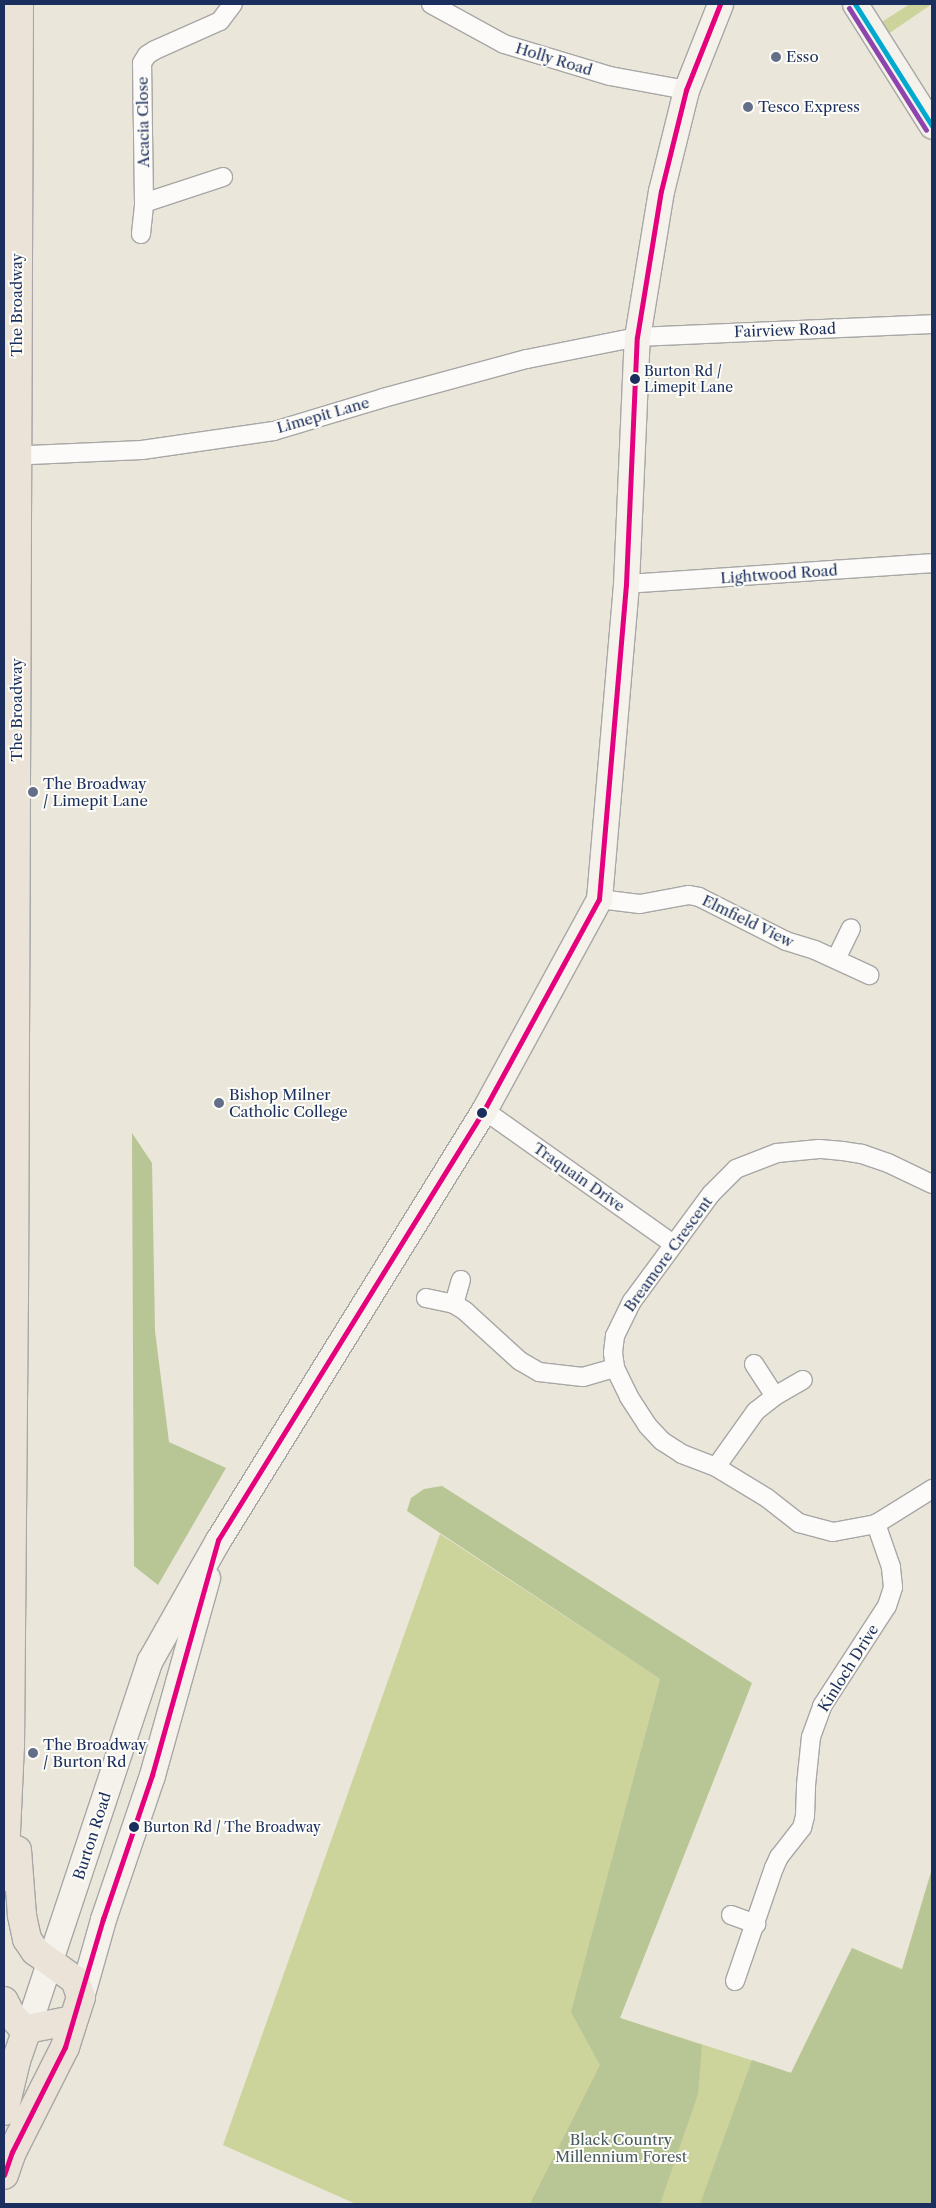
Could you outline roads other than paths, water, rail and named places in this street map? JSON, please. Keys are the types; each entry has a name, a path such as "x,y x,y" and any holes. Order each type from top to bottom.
{"main road":[{"name":"The Broadway","path":"4,1877 10,1746 11,456 19,4"},
{"name":"Burton Road","path":"28,2029 150,1660 218,1540 484,1110 599,899 626,584 637,336 661,191 686,90 720,4"},
{"path":"855,4 932,126"},
{"name":"Burton Road","path":"77,2008 103,1919 140,1813 218,1540"},
{"name":"The Broadway","path":"10,1746 22,1916 27,1939 35,1951 74,1980 77,2008"},
{"path":"69,1908 77,1900 88,1883 108,1822 114,1812 118,1809 140,1813"},
{"path":"4,2002 11,2015 28,2029"},
{"path":"4,2111 16,2061 28,2029 77,2008"},
{"path":"4,2175 12,2152 65,2047 77,2008"}],"street":[{"name":"Acacia Close","path":"141,234 144,203 142,63 147,55 155,50 220,20 233,4"},
{"name":"Holly Road","path":"431,4 504,44 610,76 686,90"},
{"path":"144,203 223,177"},
{"name":"Fairview Road","path":"637,336 932,324"},
{"name":"Limepit Lane","path":"11,456 142,450 274,430 527,359 637,336"},
{"name":"Lightwood Road","path":"626,584 932,563"},
{"name":"Elmfield View","path":"599,899 640,904 689,895 699,897 786,940 836,959 869,975"},
{"path":"836,959 851,928"},
{"name":"Traquain Drive","path":"484,1110 673,1244"},
{"name":"Breamore Crescent","path":"932,1184 862,1154 818,1150 777,1153 736,1169 711,1194 673,1244 622,1317 615,1336 616,1368 629,1397 647,1425 662,1441 682,1454 716,1467 767,1498 799,1524 833,1532 876,1524 932,1489"},
{"path":"454,1304 462,1280"},
{"path":"426,1298 454,1304 465,1311 520,1360 539,1372 583,1377 616,1368"},
{"path":"754,1364 775,1396"},
{"path":"716,1467 756,1411 775,1396 803,1380"},
{"name":"Kinloch Drive","path":"735,1981 774,1868 779,1857 802,1828 806,1816 806,1785 811,1737 822,1706 887,1606 893,1587 891,1568 876,1524"},
{"path":"731,1915 756,1924"}],"place":[{"name":"Esso","path":"776,57"},
{"name":"Tesco Express","path":"748,107"},
{"name":"Burton Rd / Limepit Lane","path":"635,379"},
{"name":"The Broadway / Limepit Lane","path":"33,792"},
{"name":"Bishop Milner Catholic College","path":"219,1103"},
{"name":"The Broadway / Burton Rd","path":"33,1753"},
{"name":"Burton Rd / The Broadway","path":"134,1827"}],"park label":[{"name":"Black Country Millennium Forest","path":"621,2148"}]}
